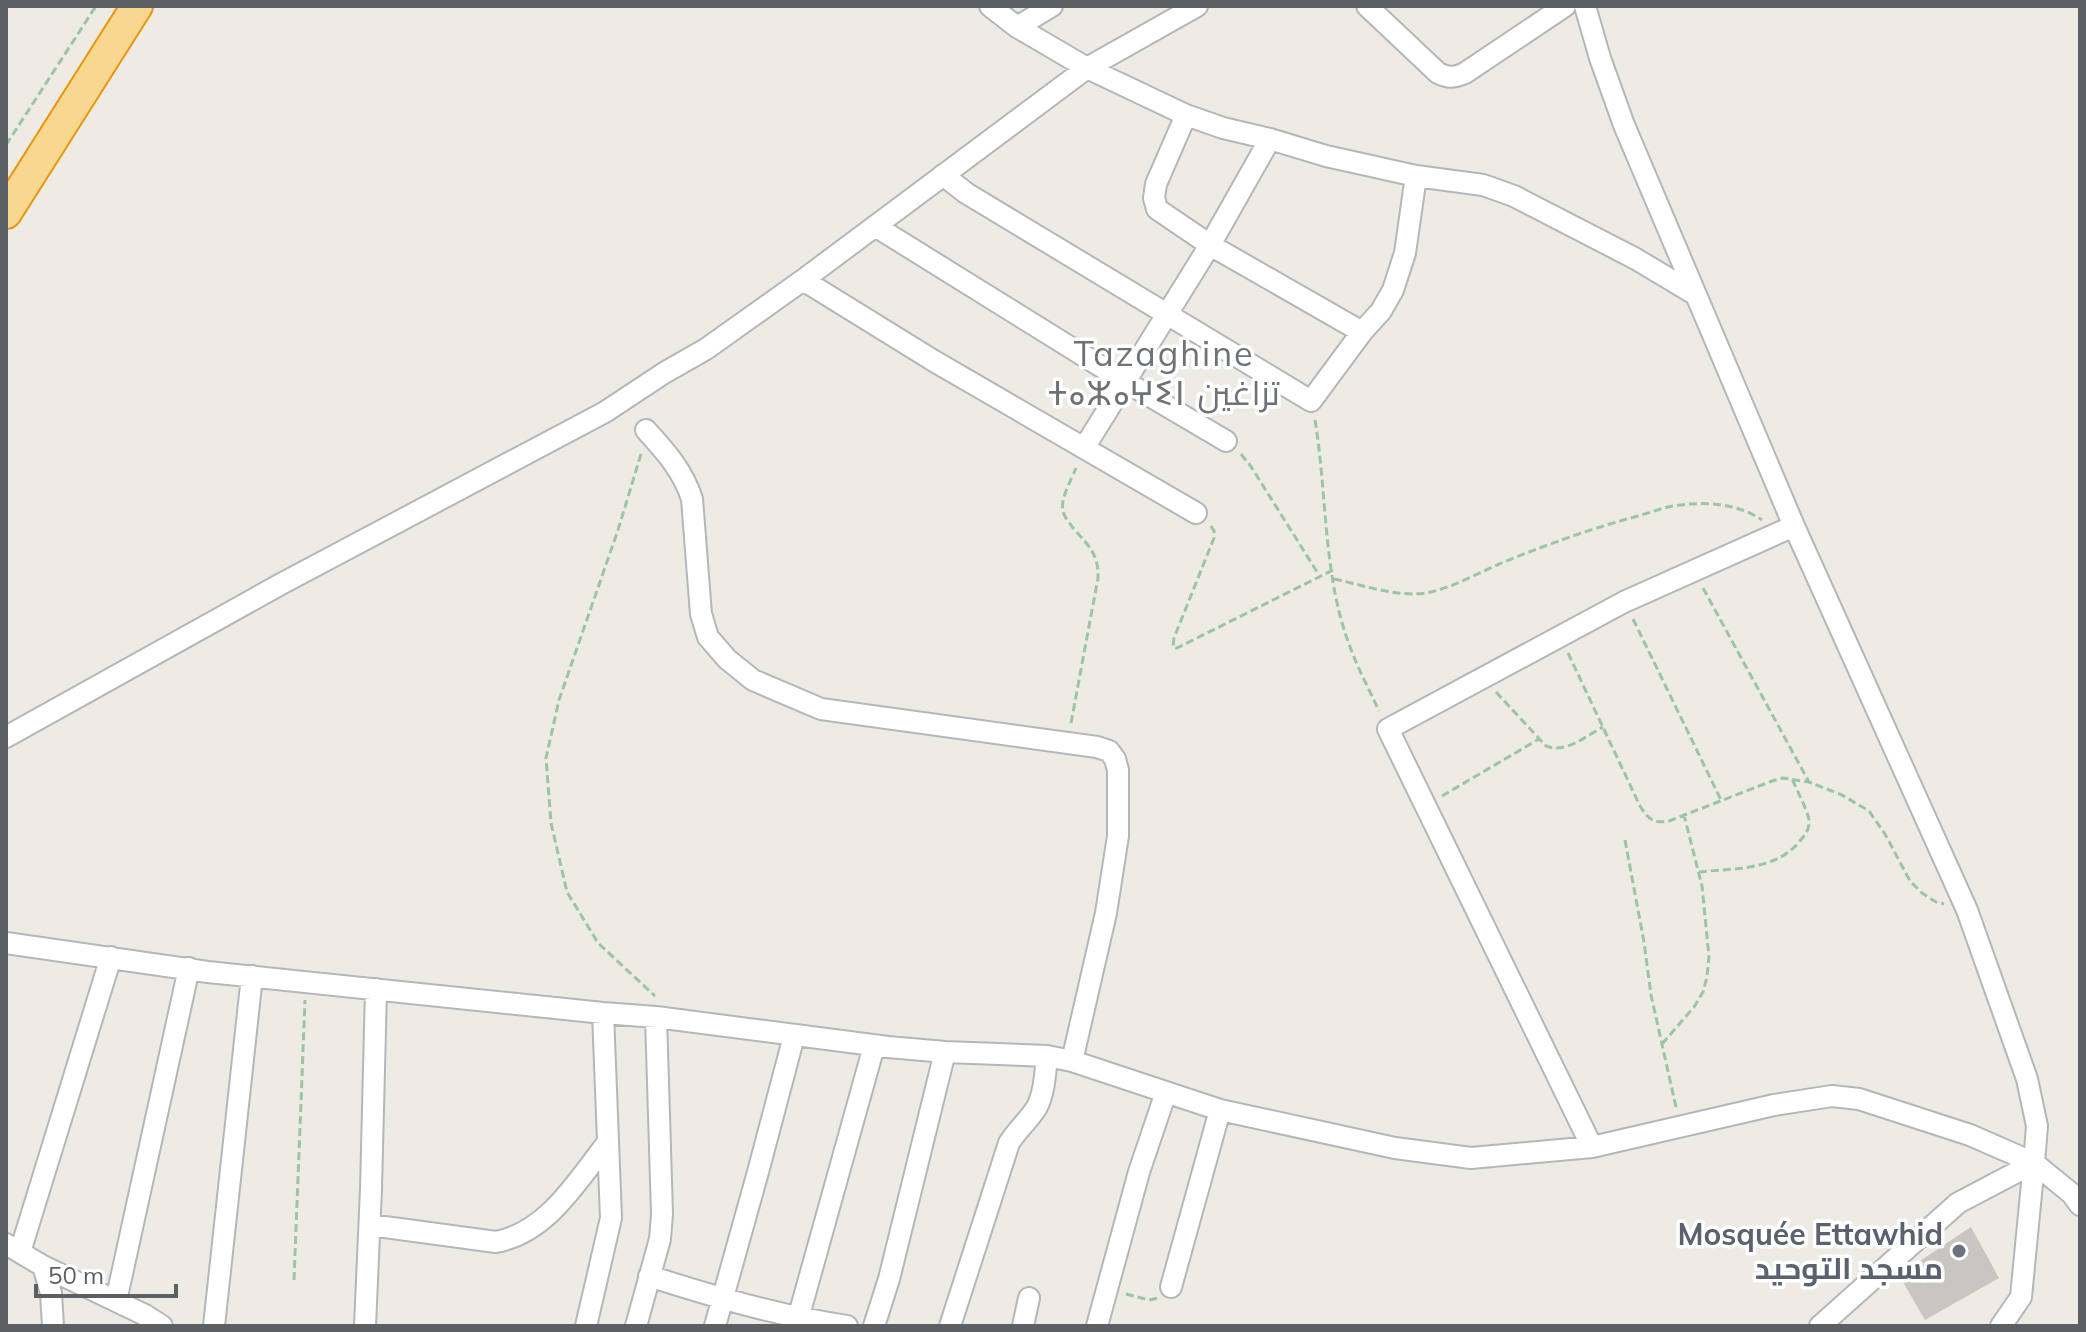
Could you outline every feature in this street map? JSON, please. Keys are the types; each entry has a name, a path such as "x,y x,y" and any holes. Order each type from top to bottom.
{"highway":[{"path":"6,174 113,6"},
{"path":"6,213 137,6"}],"street":[{"path":"990,6 1017,27 1087,68 1186,115 1326,156 1416,176 1483,185 1514,196 1636,259 1696,295"},
{"path":"1017,27 1052,6"},
{"path":"6,737 295,577 605,412 706,349 803,280 1087,68 1197,6"},
{"path":"1367,6 1438,73 1447,77 1465,73 1565,6"},
{"path":"1585,6 1624,125 1696,295 1786,529 1967,910 2027,1079 2037,1126 2021,1297 2001,1326"},
{"path":"1186,115 1156,184 1154,198 1157,209 1210,245 1362,332"},
{"path":"1084,448 1168,315 1270,139"},
{"path":"943,175 966,193 1311,401 1381,311 1393,290 1405,253 1416,176"},
{"path":"875,226 1226,441"},
{"path":"803,280 934,361 1196,513"},
{"path":"646,430 675,463 688,485 692,499 701,614 708,637 727,659 753,680 821,709 1097,747 1109,751 1115,759 1118,770 1118,836 1106,913 1072,1061"},
{"path":"1592,1147 1388,729 1624,602 1786,529"},
{"path":"6,943 252,976 656,1017 874,1046 1047,1056 1072,1061 1220,1110 1395,1148 1471,1158 1592,1147 1774,1105 1832,1096 1859,1099 1970,1135 2034,1163 2072,1194 2080,1205"},
{"path":"111,957 13,1248 116,1301 149,1322"},
{"path":"116,1301 189,968"},
{"path":"214,1326 252,976"},
{"path":"365,1326 376,989"},
{"path":"586,1326 611,1218 603,1013"},
{"path":"636,1326 660,1239 662,1214 656,1017"},
{"path":"715,1326 794,1036"},
{"path":"797,1322 874,1046"},
{"path":"874,1326 889,1279 945,1052"},
{"path":"950,1326 1009,1143 1032,1114 1042,1094 1047,1056"},
{"path":"1099,1325 1139,1172 1166,1092"},
{"path":"1171,1287 1220,1110"},
{"path":"370,1225 496,1242 511,1239 545,1218 608,1142"},
{"path":"1820,1326 1958,1203 2034,1163"},
{"path":"43,1266 51,1293 53,1326"},
{"path":"649,1276 797,1322 847,1326"},
{"path":"1023,1326 1029,1298"}],"path":[{"path":"6,145 96,6"},
{"path":"1311,401 1319,444 1328,546 1349,644 1388,729"},
{"path":"646,430 623,516 559,700 546,758 551,823 567,892 598,943 681,1021"},
{"path":"1226,441 1250,465 1320,576"},
{"path":"1068,743 1099,564 1063,510 1084,448"},
{"path":"1334,579 1402,593 1429,593 1602,526 1674,506 1705,504 1740,509 1786,529"},
{"path":"1196,513 1212,526 1214,538 1173,647 1183,646 1333,570"},
{"path":"1694,571 1809,782"},
{"path":"1624,602 1721,801"},
{"path":"1559,635 1644,814 1657,823 1783,778 1809,782 1842,795 1869,811 1910,881 1936,902 1967,910"},
{"path":"1483,677 1546,746 1561,749 1603,727"},
{"path":"1425,806 1540,739"},
{"path":"1699,872 1766,865 1795,848 1807,833 1809,820 1792,778"},
{"path":"1662,1044 1703,992 1709,957 1702,886 1684,815"},
{"path":"1625,840 1651,995 1680,1126"},
{"path":"294,1280 306,982"},
{"path":"1107,1290 1149,1300 1157,1299 1171,1287"}],"building":[{"name":"Mosquée Ettawhid مسجد التوحيد","path":"1971,1227 1999,1278 1925,1320 1899,1275"}],"place":[{"name":"Mosquée Ettawhid مسجد التوحيد","path":"1959,1251"}],"district":[{"name":"Tazaghine ⵜⴰⵣⴰⵖⵉⵏ تزاغين","path":"1164,372"}]}
